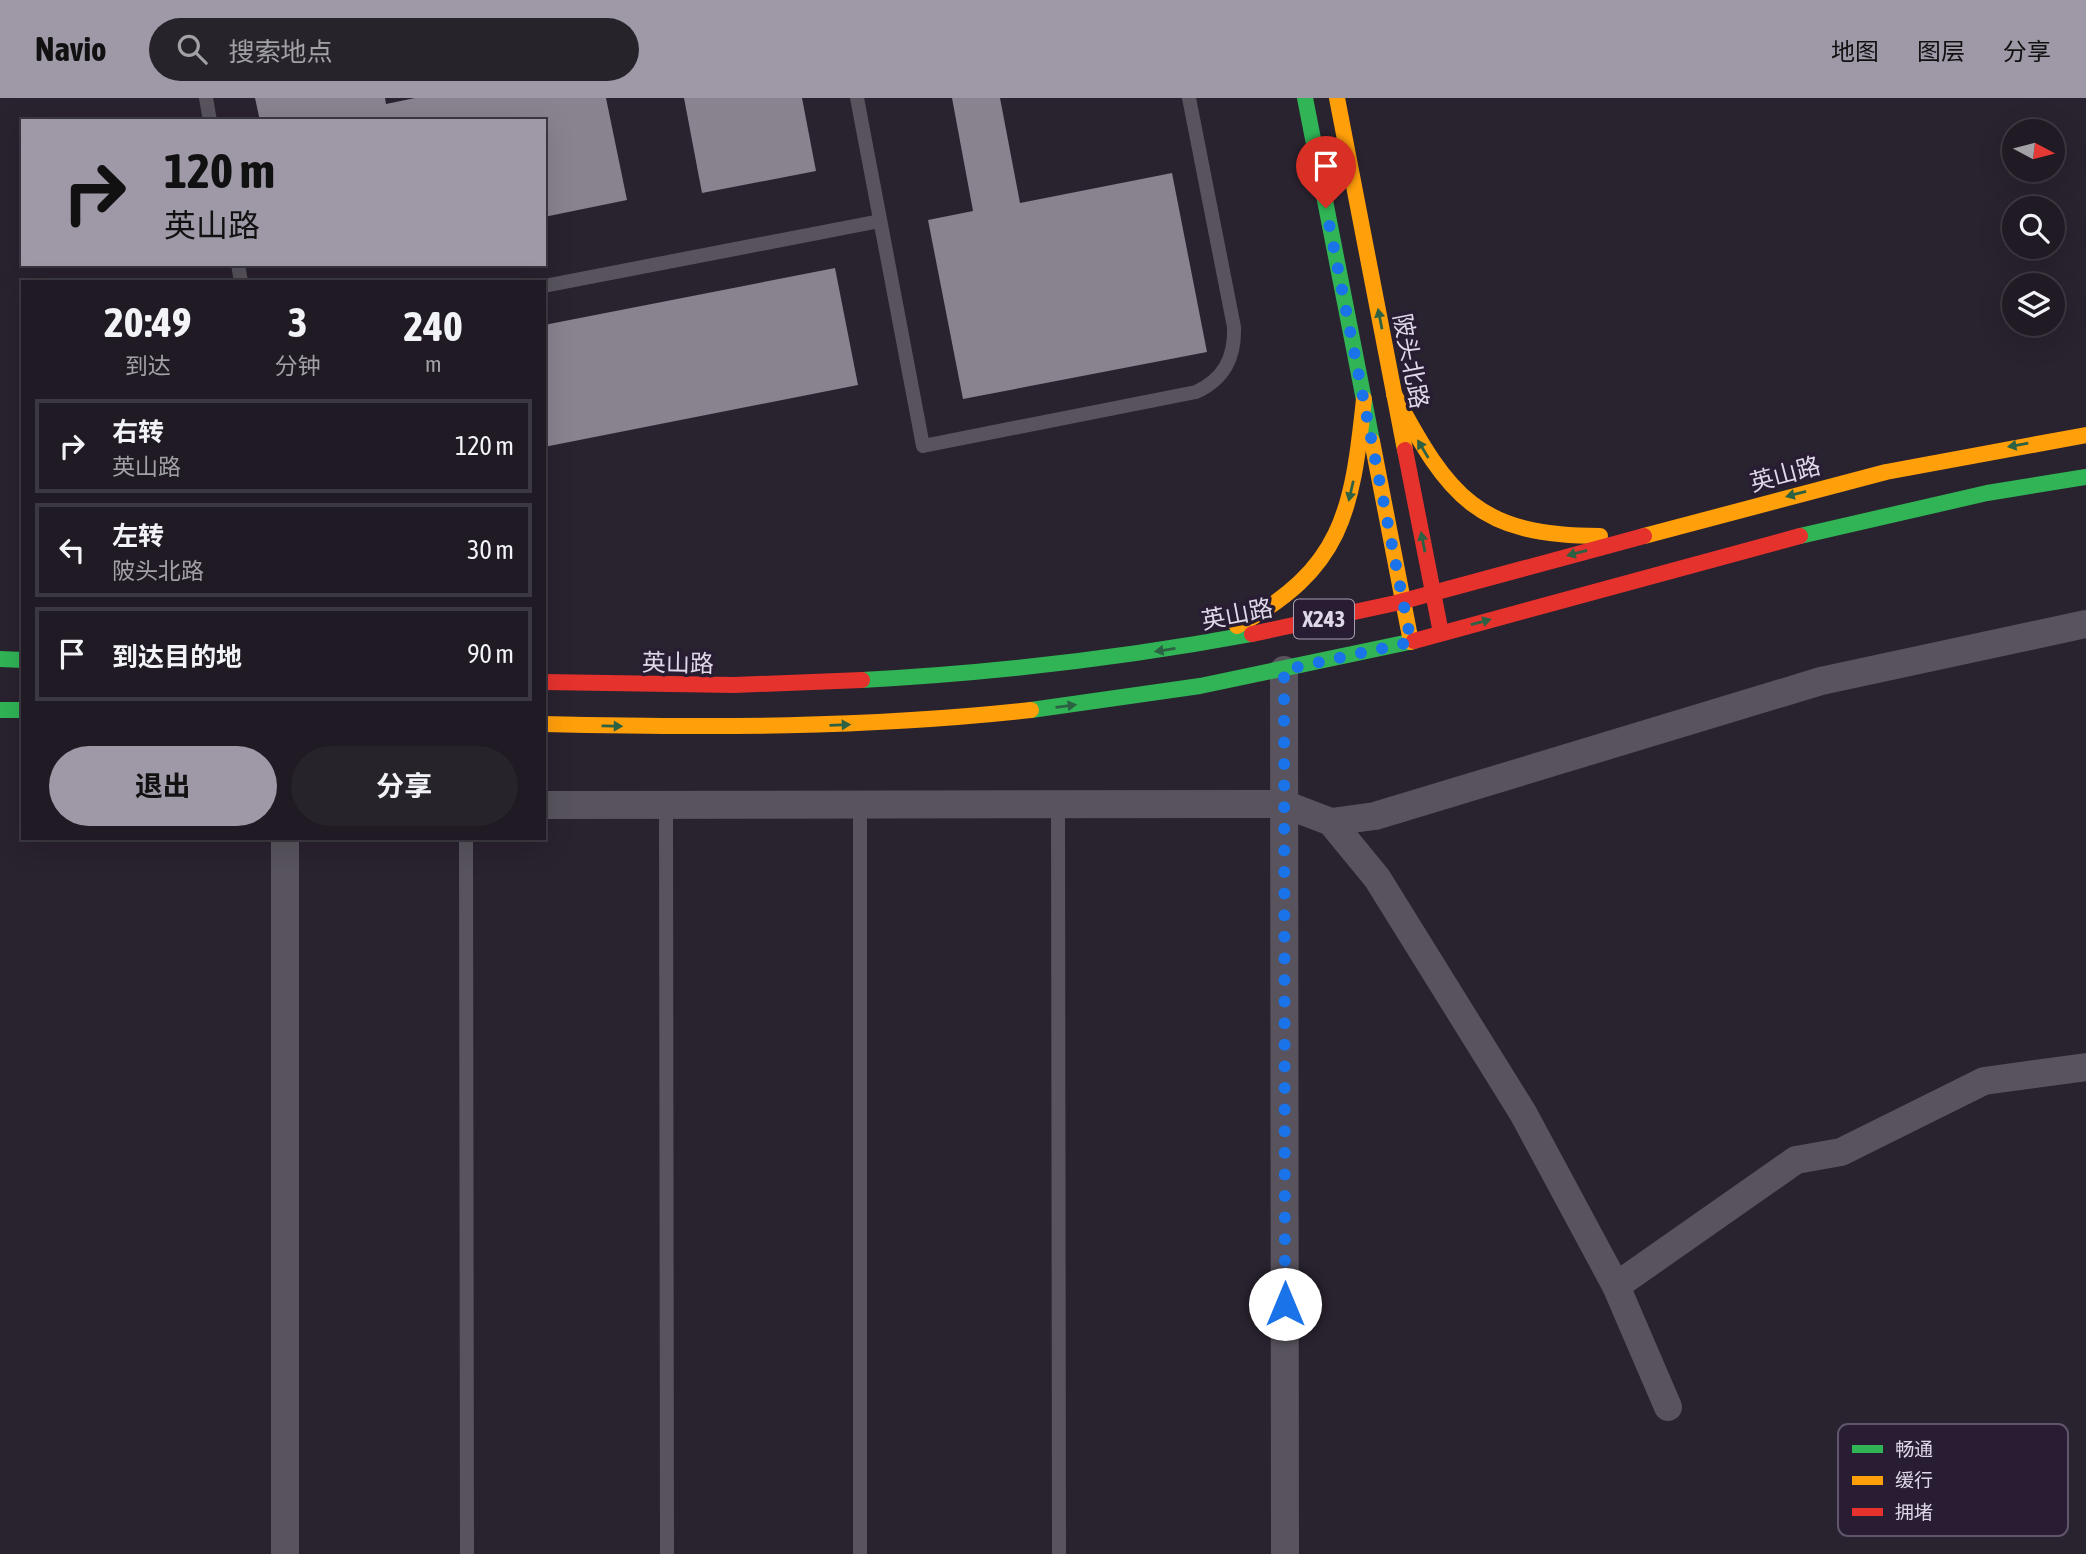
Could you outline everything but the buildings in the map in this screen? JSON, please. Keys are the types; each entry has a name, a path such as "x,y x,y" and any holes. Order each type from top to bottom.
{"main road":[{"path":"1305,98 1411,642"},
{"name":"陂头北路","path":"1337,98 1441,634"},
{"path":"1394,394 1424,453 1454,490 1483,514 1513,526 1553,534 1592,536 1654,533"},
{"path":"1194,645 1265,614 1301,587 1324,558 1346,512 1357,462 1364,399"},
{"name":"英山路","path":"546,682 705,686 881,682 1090,661 1194,645 1402,601 1934,461 2086,435"},
{"name":"X243","path":"546,724 704,728 883,723 1096,702 1284,670 1411,642 1851,523 1942,501 2086,477"},
{"path":"0,659 21,660"},
{"path":"0,710 21,710"}],"street":[{"path":"546,805 1284,804 1331,822 1375,816 1822,681 2086,624"},
{"path":"1284,670 1285,1554"},
{"path":"1331,822 1377,878 1516,1101 1616,1286 1668,1407"},
{"path":"285,840 285,1554"},
{"path":"1616,1286 1796,1160 1841,1152 1984,1081 2086,1067"}],"lane":[{"path":"206,98 210,119"},
{"path":"857,98 923,446 1196,392 1208,387 1226,368 1234,341 1189,98"},
{"path":"546,286 880,221"},
{"path":"859,804 860,1554"},
{"path":"1058,804 1059,1554"},
{"path":"667,805 667,1554"},
{"path":"466,840 467,1554"}],"traffic: fast":[{"path":"1305,98 1372,441"},
{"path":"1800,536 1987,493 2086,477"},
{"path":"862,680 1058,663 1252,634"},
{"path":"1031,710 1200,686 1414,641"},
{"path":"0,659 21,660"},
{"path":"0,710 21,710"}],"traffic: slow":[{"path":"1337,98 1405,450"},
{"path":"1394,394 1432,460 1472,504 1496,518 1524,528 1558,534 1600,536"},
{"path":"1237,626 1272,605 1300,582 1321,559 1336,534 1354,474 1364,399"},
{"path":"1644,536 1886,472 2086,435"},
{"path":"1372,441 1411,642"},
{"path":"546,724 788,725 909,720 1031,710"}],"traffic: jam":[{"path":"1405,450 1441,633"},
{"path":"1252,634 1396,603 1644,536"},
{"path":"1414,641 1800,536"},
{"path":"546,682 734,685 862,680"}],"route":[{"path":"1285,1304 1284,670 1411,642 1326,208"}]}
